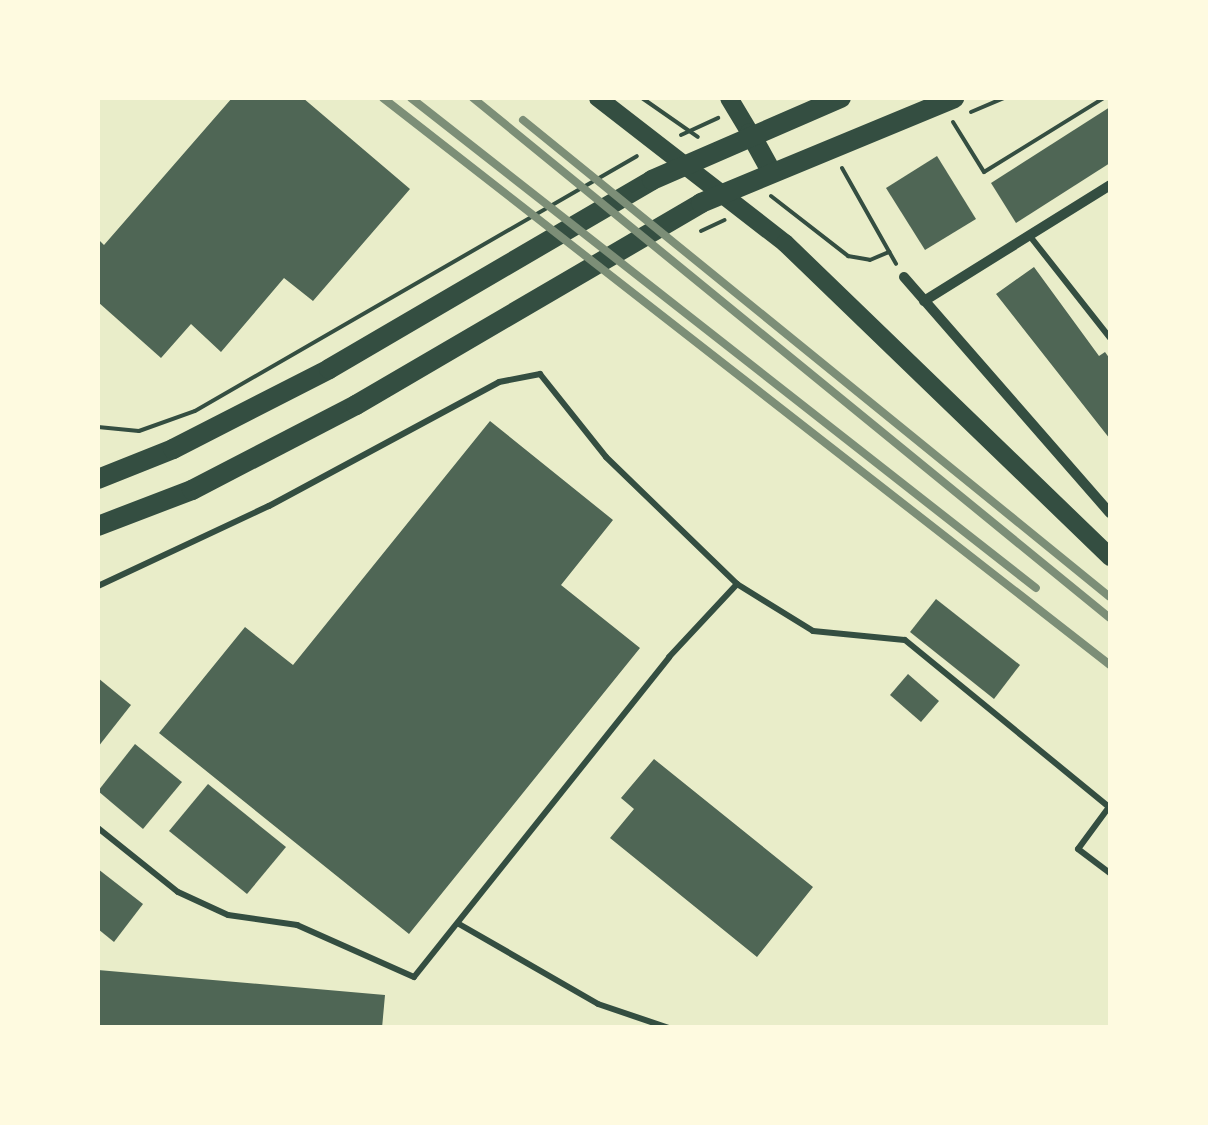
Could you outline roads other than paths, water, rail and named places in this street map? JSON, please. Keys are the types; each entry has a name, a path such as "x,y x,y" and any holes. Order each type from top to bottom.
{"main road":[{"path":"98,478 173,449 329,369 740,137 841,98"},
{"path":"98,526 192,490 701,204 954,98"},
{"path":"740,137 766,174"}],"street":[{"path":"598,98 785,243 1110,557"},
{"path":"729,98 740,137"},
{"path":"924,301 1110,185"},
{"path":"904,277 1110,513"}],"lane":[{"path":"1029,235 1110,338"},
{"path":"98,586 269,506 498,382 540,374 606,457 737,584 813,631 905,640 1110,807 1078,848 1110,873"},
{"path":"98,828 178,892 228,915 297,926 414,976 669,657 737,584"},
{"path":"459,924 598,1004 669,1028"}],"railway":[{"path":"383,98 1110,665"},
{"path":"411,98 1036,588"},
{"path":"473,98 1110,618"},
{"path":"523,120 1110,597"}]}
